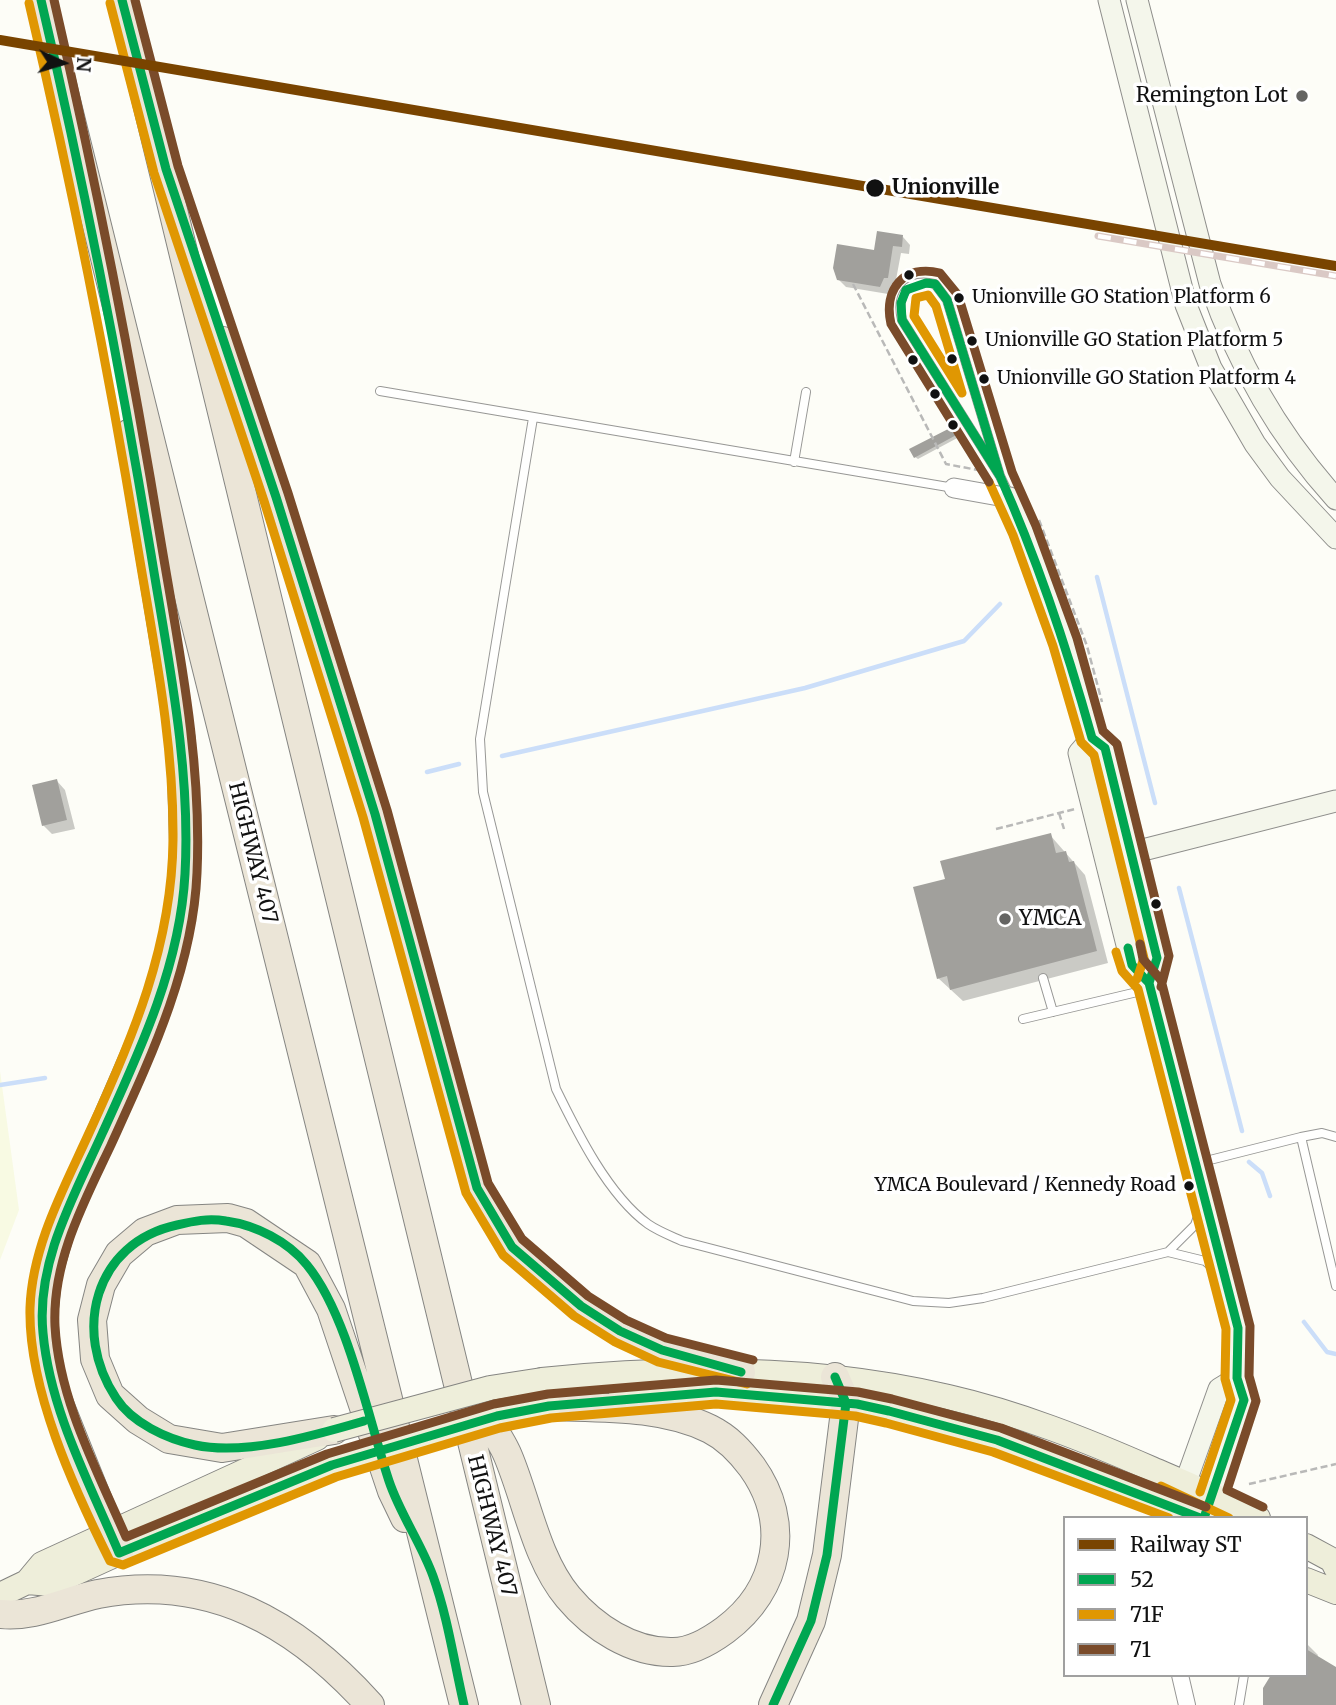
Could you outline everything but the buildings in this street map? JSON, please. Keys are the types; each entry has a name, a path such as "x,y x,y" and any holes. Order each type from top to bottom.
{"highway":[{"name":"HIGHWAY 407","path":"41,0 464,1705"},
{"name":"HIGHWAY 407","path":"122,0 166,169 536,1705"},
{"path":"77,149 146,522 181,741 185,809 185,878 170,958 147,1028 63,1221 47,1277 42,1329 52,1386 115,1543"},
{"path":"166,169 276,497 375,814 477,1188 512,1247 581,1306 620,1331 662,1350 741,1371"},
{"path":"334,1430 222,1448 169,1439 138,1420 110,1395 95,1359 92,1320 101,1285 119,1254 145,1232 177,1220 228,1218 246,1223 307,1264 331,1309 392,1490 433,1575"},
{"path":"452,1365 507,1453 547,1561 568,1596 601,1628 623,1641 673,1652 695,1648 738,1620 758,1599 768,1580 775,1552 774,1516 770,1504 762,1482 741,1452 726,1438 685,1419 545,1393"},
{"path":"774,1705 811,1621 827,1555 846,1403 835,1377"},
{"path":"0,1614 20,1616 118,1591 158,1589 204,1593 251,1611 290,1635 344,1675 370,1705"}],"main road":[{"path":"1109,0 1186,304 1211,368 1255,444 1280,478 1336,538"},
{"path":"1137,0 1209,284 1221,318 1262,402 1286,440 1336,499"},
{"path":"1010,498 1065,642 1091,738 1105,748 1157,958 1150,986"},
{"path":"1091,738 1079,753 1132,965 1150,986 1238,1328 1237,1378 1244,1400 1206,1511"},
{"path":"1131,853 1335,804"},
{"path":"0,1595 27,1582 42,1563 115,1543 332,1465 497,1416 545,1393 610,1373 741,1371 835,1377 962,1401 1074,1435 1183,1482 1206,1511"},
{"path":"1176,1514 1183,1482 1219,1389 1237,1378"},
{"path":"115,1543 334,1430 479,1391 716,1392 846,1403 997,1440 1150,1496 1176,1514 1206,1511 1243,1516"},
{"path":"1308,1547 1332,1560 1336,1568"},
{"path":"1308,1581 1336,1592"}],"street":[{"path":"954,488 1010,498"},
{"path":"1106,860 1131,853"},
{"path":"1180,1677 1187,1705"}],"lane":[{"path":"1000,476 902,320 901,297 906,288 916,282 935,284 947,300 1000,476 1010,498"},
{"path":"380,391 954,488"},
{"path":"794,462 806,392"},
{"path":"533,418 480,739 479,765 492,832 556,1089 575,1128 603,1171 648,1224 682,1241 913,1301 949,1303 983,1298 1168,1252 1205,1261 1225,1278"},
{"path":"1043,978 1053,1012"},
{"path":"1023,1019 1150,986"},
{"path":"1195,1164 1301,1137 1322,1133 1336,1137"},
{"path":"1301,1137 1336,1286"},
{"path":"1168,1252 1195,1226 1205,1199"},
{"path":"1239,1705 1244,1677"}],"path":[{"path":"996,829 1075,809"},
{"path":"1059,813 1064,829"},
{"path":"1249,1484 1336,1464"}],"green space":[{"path":"0,1071 19,1210 0,1260"}],"waterway":[{"path":"1097,577 1155,803"},
{"path":"502,756 805,688 964,641 1000,604"},
{"path":"427,772 459,764"},
{"path":"1179,888 1242,1131"},
{"path":"0,1085 45,1078"},
{"path":"1249,1162 1262,1173 1270,1196"},
{"path":"1304,1322 1327,1352 1336,1354"}],"railway":[{"path":"1098,236 1336,276"}],"rail line":[{"name":"ST","path":"0,40 1336,266"}],"transit line":[{"name":"52","path":"41,0 87,207 127,415 171,673 185,794 185,874 182,908 167,975 144,1040 59,1230 45,1281 42,1307 47,1362 62,1418 119,1553 332,1465 497,1416 549,1406 716,1392 857,1404 889,1411 997,1440 1195,1516"},
{"name":"71","path":"54,0 99,204 138,410 188,710 198,832 194,909 178,979 126,1113 72,1232 64,1255 55,1302 58,1354 72,1408 126,1537 327,1454 494,1404 548,1394 716,1380 858,1392 892,1399 1001,1428 1206,1507"},
{"name":"52","path":"122,0 166,169 276,497 375,814 477,1188 512,1247 581,1306 620,1331 662,1350 741,1372"},
{"name":"71","path":"135,0 178,166 288,493 387,810 488,1183 522,1239 588,1296 626,1320 666,1338 753,1360"},
{"name":"71F","path":"29,3 101,339 150,617 166,728 172,803 171,879 158,954 121,1062 43,1240 32,1285 30,1308 31,1339 45,1405 68,1471 110,1561 123,1565 336,1477 500,1428 551,1418 716,1404 855,1416 886,1423 993,1452 1164,1516"},
{"name":"71F","path":"110,3 154,173 264,501 363,817 466,1193 503,1255 574,1316 615,1342 658,1362 747,1384"},
{"name":"71","path":"989,482 891,324 889,311 893,290 899,282 916,272 940,273 958,295 1012,472 1036,526 1077,638 1103,731 1117,744 1169,956 1161,987"},
{"name":"52","path":"926,283 935,284 947,300 1000,476 902,320 901,303 906,290 926,283"},
{"name":"71F","path":"928,295 936,306 962,393 914,316 916,298 928,295"},
{"name":"52","path":"1000,476 1051,605 1092,738 1105,748 1157,958 1149,983"},
{"name":"71F","path":"989,482 1013,535 1053,646 1081,742 1094,755 1144,958 1137,979"},
{"name":"71","path":"1140,944 1143,959 1161,980 1250,1326 1249,1376 1256,1401 1227,1490 1263,1507"},
{"name":"52","path":"1128,948 1132,965 1149,983 1238,1328 1237,1378 1244,1400 1205,1516"},
{"name":"71F","path":"1116,952 1122,971 1138,989 1226,1329 1225,1379 1231,1400 1200,1492"},
{"name":"52","path":"364,1421 280,1442 236,1448 195,1445 151,1429 131,1415 116,1398 103,1372 95,1346 94,1319 99,1294 110,1270 126,1250 149,1235 177,1225 207,1220 237,1223 259,1230 281,1242 307,1265 334,1311 356,1368 389,1481 433,1576 447,1624 464,1705"},
{"name":"52","path":"773,1705 811,1621 827,1555 846,1403 835,1377"},
{"name":"71F","path":"1161,1486 1225,1516"}],"place":[{"name":"Remington Lot","path":"1302,96"},
{"name":"Unionville","path":"875,188"},
{"name":"Unionville GO Station Platform 6","path":"959,298"},
{"name":"Unionville GO Station Platform 5","path":"972,341"},
{"name":"Unionville GO Station Platform 4","path":"984,379"},
{"name":"YMCA","path":"1005,919"},
{"name":"YMCA Boulevard / Kennedy Road","path":"1189,1186"}]}
